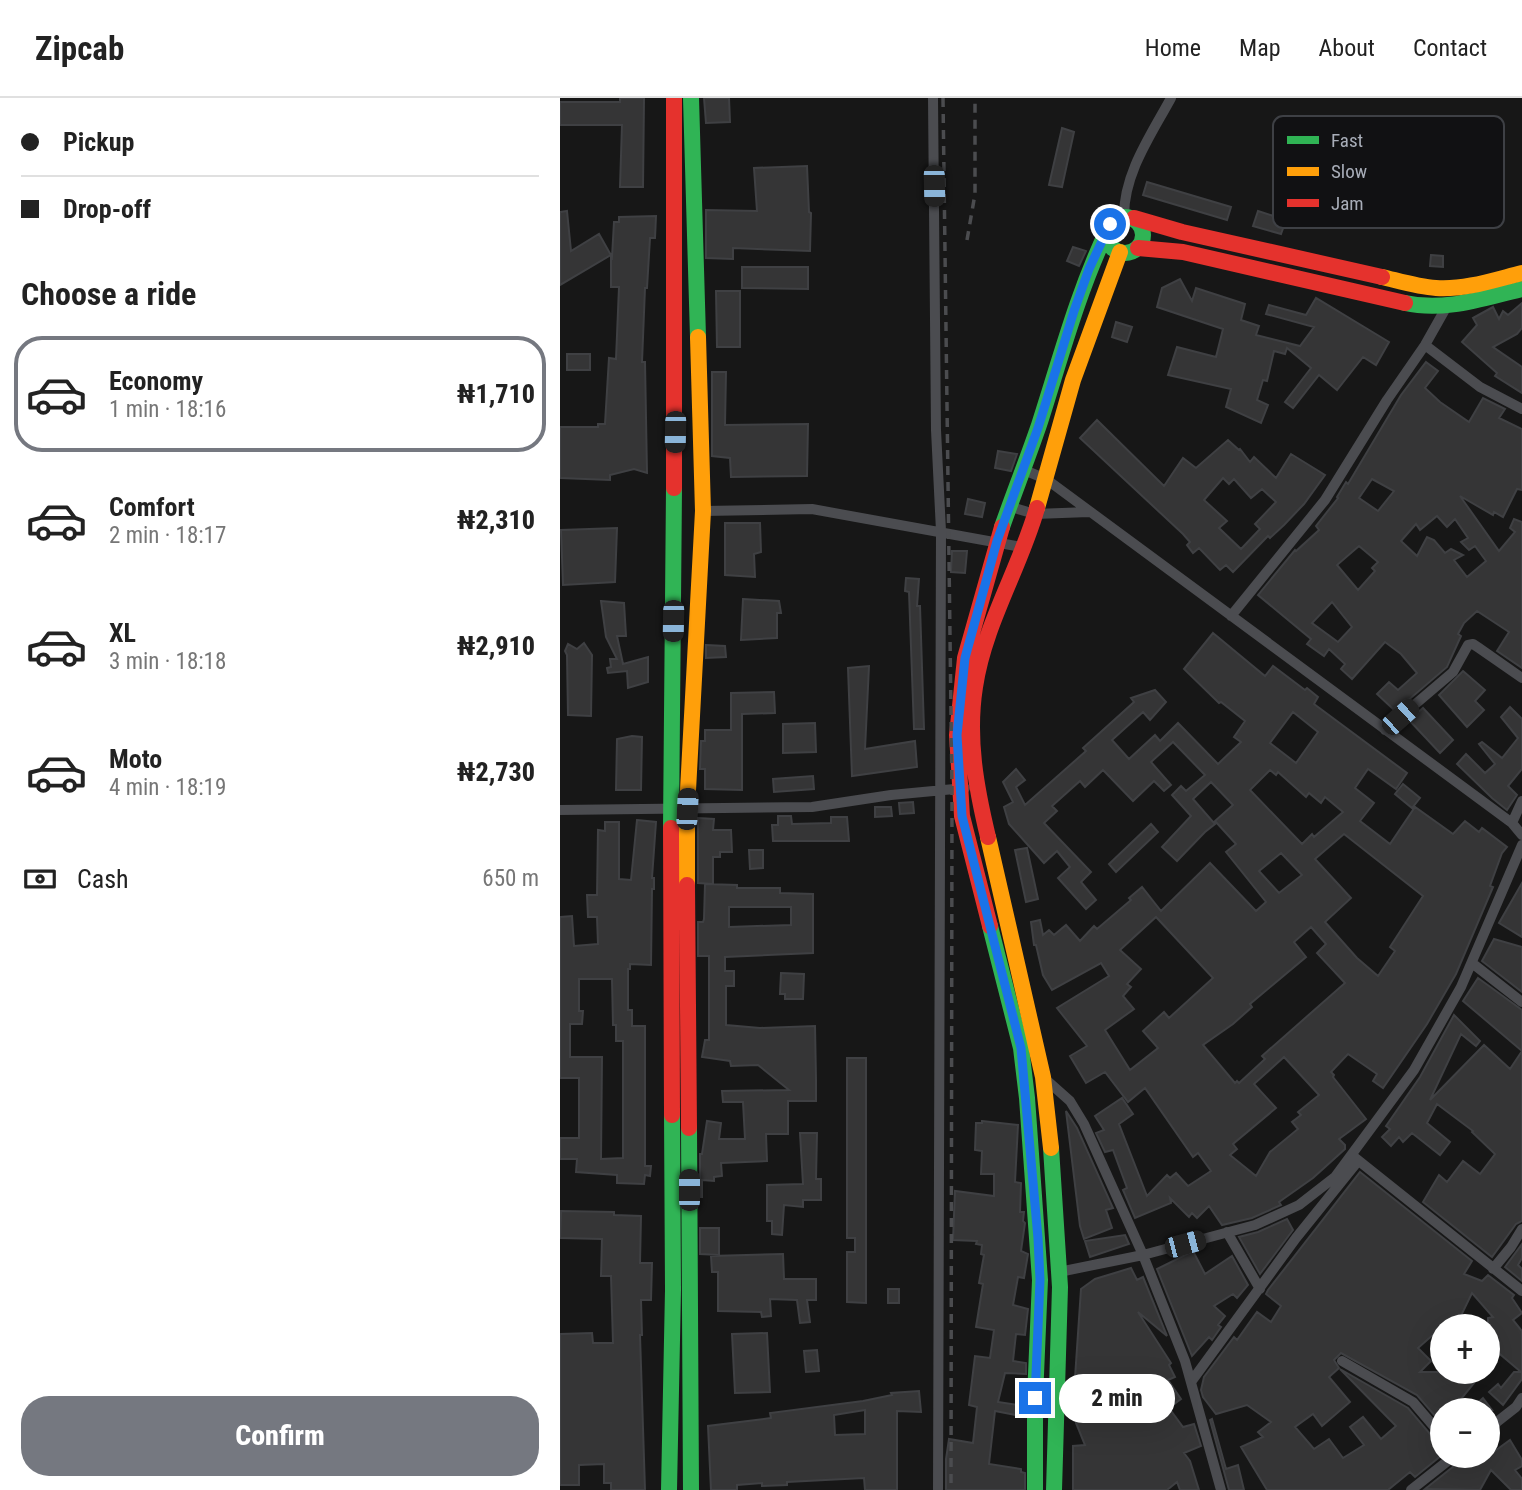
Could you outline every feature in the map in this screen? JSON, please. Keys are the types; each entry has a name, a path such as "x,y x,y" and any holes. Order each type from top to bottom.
{"street":[{"path":"669,1490 673,1290 671,809 675,405 674,98"},
{"path":"691,98 703,511 687,809 691,1490"},
{"path":"933,98 936,430 941,531 938,1490"},
{"path":"1138,248 1143,229 1129,217 1124,198 1133,169 1171,98"},
{"path":"1054,1490 1060,1314 1049,1119 1043,1077 967,788 957,735 965,658 997,541 1024,470 1089,269 1110,224 1129,217 1182,232 1432,288 1447,289 1522,273"},
{"path":"1107,231 1110,245 1120,252 1138,248 1183,252 1425,307 1447,306 1522,289"},
{"path":"1035,1490 1035,1398 1040,1280 1026,1085 1021,1048 967,839 971,729 975,685 983,653 1035,514 1073,380 1120,252"},
{"path":"1231,616 1325,500 1387,400 1425,345 1447,306"},
{"path":"1425,345 1480,387 1522,410"},
{"path":"1024,470 1046,479 1512,823 1522,835"},
{"path":"1011,507 1035,514 1090,512"},
{"path":"703,511 812,509 1021,547"},
{"path":"1385,730 1453,672 1468,645 1473,644 1522,678"},
{"path":"560,810 811,807 891,795 967,788"},
{"path":"1512,823 1522,801"},
{"path":"1191,1382 1355,1158 1414,1070 1472,963 1522,845"},
{"path":"1472,963 1522,1002"},
{"path":"1043,1077 1070,1101 1084,1124 1143,1255 1191,1382 1221,1490"},
{"path":"1059,1272 1143,1255 1255,1225 1299,1205 1355,1158"},
{"path":"1355,1158 1522,1291"},
{"path":"1493,1269 1522,1230"},
{"path":"1227,1232 1260,1289"},
{"path":"1342,1361 1413,1402 1430,1422"},
{"path":"1500,1420 1517,1407 1522,1398"},
{"path":"1410,1490 1438,1468"}],"building":[{"path":"620,98 644,98 643,187 620,187 622,125 560,125 560,102 620,102"},
{"path":"704,98 729,98 730,122 706,123"},
{"path":"1062,128 1074,132 1062,187 1049,185"},
{"path":"807,166 811,213 810,251 733,248 733,259 706,258 706,210 757,211 754,168"},
{"path":"1147,182 1231,207 1227,220 1143,195"},
{"path":"567,211 571,251 599,234 611,255 560,285 560,212"},
{"path":"1258,211 1273,216 1273,228 1283,228 1281,234 1253,226"},
{"path":"656,216 655,238 650,238 645,288 642,362 645,362 647,473 634,469 610,475 610,480 560,478 560,427 598,427 598,424 605,424 609,358 616,359 619,287 611,287 611,255 612,257 614,222 619,222 619,217"},
{"path":"1073,247 1086,251 1079,266 1067,261"},
{"path":"1431,255 1443,256 1443,267 1430,266"},
{"path":"742,267 808,267 808,289 742,288"},
{"path":"1180,279 1192,301 1196,288 1245,304 1241,320 1259,326 1256,335 1300,346 1314,327 1266,314 1269,305 1306,315 1316,298 1389,342 1376,365 1363,357 1337,390 1319,375 1293,408 1285,402 1311,368 1287,348 1285,354 1274,351 1267,381 1263,380 1257,400 1268,405 1261,423 1226,407 1231,389 1168,375 1177,347 1216,357 1223,329 1157,307 1162,288"},
{"path":"716,291 740,291 740,347 717,347"},
{"path":"1522,303 1522,328 1517,334 1493,347 1522,367 1522,393 1495,376 1497,373 1462,342 1477,325 1473,318 1493,307 1499,319 1503,311 1508,315"},
{"path":"1116,322 1132,327 1127,342 1112,337"},
{"path":"567,354 590,354 590,370 567,370"},
{"path":"1426,362 1438,371 1425,388 1440,402 1469,422 1483,398 1505,409 1499,418 1522,429 1522,490 1517,489 1503,517 1494,512 1493,515 1460,496 1499,551 1515,532 1510,528 1514,519 1522,522 1522,668 1497,651 1509,632 1477,611 1464,623 1458,634 1461,636 1447,667 1398,709 1393,709 1377,694 1389,682 1398,690 1417,673 1401,654 1385,642 1352,679 1341,669 1345,664 1329,649 1324,656 1307,644 1311,639 1258,595 1295,550 1319,530 1316,526 1338,498 1346,482 1348,484 1401,395","holes":["1372,479 1394,491 1378,511 1359,498","1437,516 1447,527 1455,519 1468,538 1461,542 1469,550 1475,546 1486,561 1467,577 1454,560 1463,555 1451,549 1445,553 1434,540 1427,537 1417,556 1401,541 1416,524 1420,530","1359,546 1378,562 1372,568 1375,571 1358,590 1337,565","1332,602 1352,627 1338,642 1312,623"]},
{"path":"712,372 726,372 725,425 808,424 807,476 731,477 730,458 712,456"},
{"path":"1097,420 1164,486 1183,458 1196,468 1228,440 1240,449 1250,462 1254,457 1276,478 1291,454 1325,475 1304,504 1233,572 1226,565 1220,570 1199,548 1193,553 1187,545 1190,542 1183,534 1080,438","holes":["1223,478 1229,484 1234,479 1251,498 1262,489 1276,502 1255,524 1260,529 1241,549 1219,528 1227,521 1204,500"]},
{"path":"998,451 1017,454 1011,471 995,468"},
{"path":"968,499 985,503 982,517 965,514"},
{"path":"725,523 760,523 761,552 754,554 755,577 725,575"},
{"path":"617,528 615,582 563,585 561,530"},
{"path":"952,551 967,551 965,573 951,572"},
{"path":"906,578 919,579 917,606 920,606 924,729 914,729 909,592 905,591"},
{"path":"743,599 779,601 781,613 777,613 777,638 741,640"},
{"path":"601,601 624,603 626,636 617,636 623,664 648,657 648,682 628,688 627,671 608,673 607,668 611,667 610,659 617,659 606,637"},
{"path":"1213,633 1265,676 1273,666 1318,697 1314,704 1407,773 1396,789 1368,769 1355,788 1374,803 1360,821 1390,844 1415,807 1453,834 1465,821 1479,832 1482,828 1507,847 1502,853 1490,886 1493,887 1456,974 1427,1024 1383,1088 1373,1081 1377,1074 1348,1054 1331,1072 1366,1119 1339,1139 1345,1149 1313,1178 1279,1202 1281,1205 1252,1218 1222,1225 1209,1206 1197,1218 1192,1213 1189,1217 1170,1198 1171,1203 1135,1218 1123,1190 1127,1188 1113,1150 1105,1152 1096,1133 1104,1130 1095,1116 1122,1098 1133,1114 1119,1124 1147,1196 1167,1175 1170,1178 1176,1173 1188,1186 1211,1171 1198,1153 1193,1157 1145,1088 1128,1102 1105,1072 1086,1083 1070,1056 1087,1046 1057,1008 1109,976 1101,963 1052,990 1043,975 1034,945 1031,922 1040,920 1043,935 1049,930 1054,935 1066,925 1080,941 1094,926 1097,929 1131,900 1129,898 1142,887 1161,911 1210,863 1256,911 1266,902 1226,852 1236,844 1215,821 1233,805 1211,782 1193,799 1215,824 1177,861 1162,847 1191,816 1172,795 1181,786 1186,791 1205,775 1173,742 1151,762 1171,785 1164,791 1154,781 1133,801 1103,770 1085,787 1080,781 1052,806 1057,811 1044,823 1091,872 1081,882 1096,900 1086,909 1058,878 1070,867 1057,851 1044,863 1009,824 1004,807 1013,802 1003,782 1016,769 1025,780 1016,787 1025,805 1086,751 1083,748 1134,702 1131,698 1155,690 1166,702 1150,720 1143,712 1112,740 1129,759 1155,735 1160,741 1178,723 1218,764 1241,742 1234,737 1245,721 1219,703 1184,669","holes":["1293,712 1318,732 1296,763 1270,743","1270,770 1276,775 1278,772 1306,797 1309,793 1321,803 1325,797 1343,812 1302,844 1250,790","1344,834 1423,896 1390,947 1395,951 1378,976 1357,958 1325,922 1351,898 1315,859","1281,853 1302,875 1279,893 1259,871","1156,917 1213,978 1169,1018 1164,1012 1143,1031 1158,1048 1130,1070 1105,1030 1134,1009 1123,996 1131,987 1127,984 1141,969 1120,950","1311,927 1326,944 1317,953 1345,983 1262,1056 1265,1059 1239,1083 1235,1083 1203,1045 1233,1024 1252,1007 1250,1004 1306,957 1294,942","1284,1057 1319,1095 1298,1112 1301,1115 1292,1122 1298,1129 1270,1152 1256,1176 1230,1155 1237,1149 1233,1144 1276,1108 1254,1084"]},
{"path":"584,643 592,655 591,716 568,715 565,651 568,644 577,649"},
{"path":"706,645 725,646 726,657 706,658"},
{"path":"869,666 865,749 915,741 917,767 852,776 848,668"},
{"path":"1463,671 1485,690 1475,701 1484,710 1467,727 1439,695"},
{"path":"774,692 775,713 742,714 742,790 705,789 705,769 700,769 701,741 705,741 705,730 731,730 731,693"},
{"path":"1510,707 1522,719 1522,769 1508,786 1517,795 1507,810 1457,764 1466,754 1485,773 1495,764 1479,744 1482,742 1502,758 1518,738 1501,717"},
{"path":"1423,708 1453,740 1440,753 1409,720"},
{"path":"815,723 816,752 783,753 783,724"},
{"path":"642,737 641,790 616,790 617,739"},
{"path":"813,776 814,789 774,792 773,779"},
{"path":"1403,784 1420,798 1412,808 1395,794"},
{"path":"913,802 914,813 900,814 899,803"},
{"path":"875,807 891,807 892,816 875,817"},
{"path":"778,816 791,816 792,824 831,823 831,817 847,817 849,841 773,841 772,825 778,825"},
{"path":"698,818 714,819 713,830 731,830 732,852 720,852 720,857 713,857 713,884 698,883"},
{"path":"637,820 656,822 651,965 630,964 628,969 628,1010 632,1010 632,1026 645,1026 645,1166 651,1166 650,1176 645,1175 644,1184 617,1183 617,1175 576,1172 577,1159 560,1159 560,1138 579,1138 579,1078 560,1078 560,917 572,916 574,946 598,944 597,917 588,917 587,895 597,895 598,830 605,831 605,822 619,822 619,879 631,880","holes":["579,979 612,979 613,1025 616,1025 616,1041 623,1041 623,1158 601,1159 602,1057 570,1057 570,1024 582,1024 583,1011 579,1011"]},
{"path":"1151,824 1158,832 1116,872 1109,864"},
{"path":"1027,848 1038,899 1026,902 1015,850"},
{"path":"749,850 763,850 763,868 750,869"},
{"path":"1522,883 1522,937 1499,923"},
{"path":"705,884 737,885 737,888 780,888 780,893 813,894 813,953 725,957 725,971 734,971 734,986 726,986 726,1025 760,1028 815,1026 816,1101 788,1101 788,1134 766,1134 767,1161 721,1163 722,1176 714,1177 714,1181 702,1180 700,1197 700,1154 707,1121 721,1123 719,1139 745,1139 743,1102 723,1102 722,1091 789,1090 758,1065 731,1066 730,1061 702,1057 705,1040 709,1040 709,956 698,956 698,922 703,922","holes":["729,907 791,907 791,925 729,927"]},
{"path":"1494,939 1522,947 1522,992 1482,961"},
{"path":"781,973 804,974 803,999 785,999 785,994 780,994"},
{"path":"1478,978 1522,1010 1522,1051 1463,1001"},
{"path":"1454,1015 1480,1041 1476,1046 1461,1034 1430,1100 1484,1045 1510,1069 1522,1051 1522,1221 1516,1224 1492,1257 1423,1202 1439,1175 1447,1182 1463,1161 1480,1174 1495,1154 1473,1131 1437,1104 1427,1123 1450,1142 1440,1155 1412,1133 1403,1142 1399,1137 1391,1146 1382,1137 1390,1129 1386,1126 1420,1077"},
{"path":"847,1058 866,1058 866,1303 847,1302 847,1252 855,1252 855,1238 847,1238"},
{"path":"1066,1111 1077,1128 1113,1208 1106,1210 1112,1228 1084,1239 1080,1226"},
{"path":"982,1121 1018,1125 1015,1182 1021,1183 1020,1212 1024,1212 1025,1223 1021,1251 1028,1254 1024,1278 1018,1277 1013,1305 1028,1309 1025,1335 1016,1334 1013,1361 1026,1363 1026,1374 1005,1373 998,1402 1025,1406 1025,1417 995,1411 989,1464 1021,1469 1021,1472 1025,1473 1025,1490 946,1490 949,1439 973,1443 977,1407 969,1405 975,1356 990,1358 994,1330 976,1327 983,1284 979,1283 984,1255 981,1254 982,1245 976,1244 977,1241 953,1240 955,1191 994,1196 994,1174 981,1174 982,1151 975,1150 976,1123"},
{"path":"800,1133 817,1133 816,1179 821,1179 821,1200 803,1200 803,1207 784,1205 782,1235 772,1234 772,1221 767,1221 767,1185 803,1184"},
{"path":"1360,1172 1472,1261 1464,1274 1482,1281 1488,1275 1514,1295 1512,1298 1522,1313 1513,1320 1522,1331 1522,1379 1503,1405 1500,1398 1495,1398 1489,1392 1498,1384 1501,1388 1514,1372 1521,1372 1500,1354 1500,1314 1490,1314 1472,1293 1462,1314 1430,1314 1430,1337 1418,1348 1430,1360 1420,1372 1430,1372 1430,1384 1473,1384 1462,1398 1430,1398 1430,1410 1417,1395 1341,1353 1334,1360 1339,1368 1329,1377 1350,1402 1322,1426 1313,1414 1295,1427 1314,1449 1329,1439 1343,1458 1364,1445 1350,1427 1363,1417 1381,1439 1396,1426 1340,1369 1408,1408 1430,1434 1430,1465 1415,1477 1410,1472 1388,1490 1267,1490 1241,1447 1263,1437 1258,1432 1271,1422 1247,1405 1216,1414 1201,1390 1204,1377 1234,1337 1237,1340 1257,1312 1271,1322 1281,1306 1266,1294"},
{"path":"561,1211 614,1212 614,1215 641,1216 640,1263 652,1263 651,1300 641,1300 645,1490 611,1490 611,1483 604,1483 604,1464 579,1465 579,1485 560,1485 560,1334 592,1333 593,1343 613,1343 611,1276 601,1276 602,1239 560,1238"},
{"path":"1287,1219 1293,1230 1260,1274 1239,1237"},
{"path":"700,1228 719,1228 719,1255 700,1254"},
{"path":"1125,1235 1129,1244 1090,1257 1085,1241"},
{"path":"1522,1244 1522,1258 1518,1265 1522,1269 1522,1281 1505,1267"},
{"path":"1193,1251 1205,1274 1232,1256 1248,1285 1237,1298 1233,1294 1214,1306 1225,1316 1218,1325 1221,1327 1212,1340 1209,1337 1192,1356 1157,1269"},
{"path":"783,1254 784,1279 816,1279 816,1300 807,1300 810,1322 800,1323 797,1300 770,1299 771,1316 762,1317 761,1312 718,1311 718,1272 712,1272 711,1256"},
{"path":"1131,1268 1137,1280 1143,1277 1167,1336 1138,1312 1171,1363 1169,1365 1175,1377 1168,1380 1181,1399 1169,1408 1183,1427 1194,1424 1201,1446 1184,1453 1190,1461 1199,1490 1180,1490 1177,1482 1167,1490 1073,1490 1073,1446 1085,1445 1076,1423 1075,1398 1078,1398 1075,1378 1081,1289 1095,1279"},
{"path":"888,1289 899,1289 899,1303 888,1303"},
{"path":"767,1333 770,1392 735,1393 732,1334"},
{"path":"817,1350 819,1371 806,1372 804,1351"},
{"path":"919,1391 921,1412 897,1411 897,1490 865,1490 864,1478 787,1482 787,1485 762,1486 762,1483 737,1485 737,1490 711,1490 708,1426 771,1418 770,1413 863,1401 892,1395 891,1393","holes":["865,1410 865,1434 835,1435 834,1415"]},
{"path":"1212,1419 1226,1469 1238,1465 1244,1490 1229,1490 1210,1420"},
{"path":"1510,1440 1522,1460 1522,1466 1515,1470 1522,1479 1522,1490 1511,1490 1491,1470 1480,1490 1425,1489 1451,1468 1500,1468 1500,1447"}],"railway":[{"path":"943,98 952,789 951,1490"},
{"path":"967,240 975,194 975,98"}],"traffic: fast":[{"path":"691,98 698,337"},
{"path":"1125,217 1138,222 1143,235 1138,248 1125,253 1112,248 1107,235 1112,222 1125,217"},
{"path":"1002,527 1039,425 1078,303 1107,231"},
{"path":"1405,303 1449,305 1522,289"},
{"path":"671,828 674,488"},
{"path":"990,926 1021,1048 1027,1098 1040,1280 1035,1398 1035,1490"},
{"path":"669,1490 673,1290 672,1115"},
{"path":"689,1128 691,1490"},
{"path":"1051,1148 1060,1287 1054,1490"}],"traffic: slow":[{"path":"1037,508 1073,380 1120,252"},
{"path":"1382,277 1422,286 1447,288 1479,284 1522,273"},
{"path":"687,885 687,809 703,511 698,337"},
{"path":"988,837 1043,1077 1051,1148"}],"traffic: jam":[{"path":"674,98 674,488"},
{"path":"1134,218 1182,232 1382,277"},
{"path":"1138,248 1183,252 1405,303"},
{"path":"988,837 972,744 975,687 986,641 1037,508"},
{"path":"990,926 962,816 957,735 965,658 1002,527"},
{"path":"671,828 672,1115"},
{"path":"687,885 689,1128"}],"route":[{"path":"1035,1398 1040,1280 1021,1048 962,816 957,764 959,699 965,658 997,541 1038,428 1074,311 1089,269 1110,224"}]}
